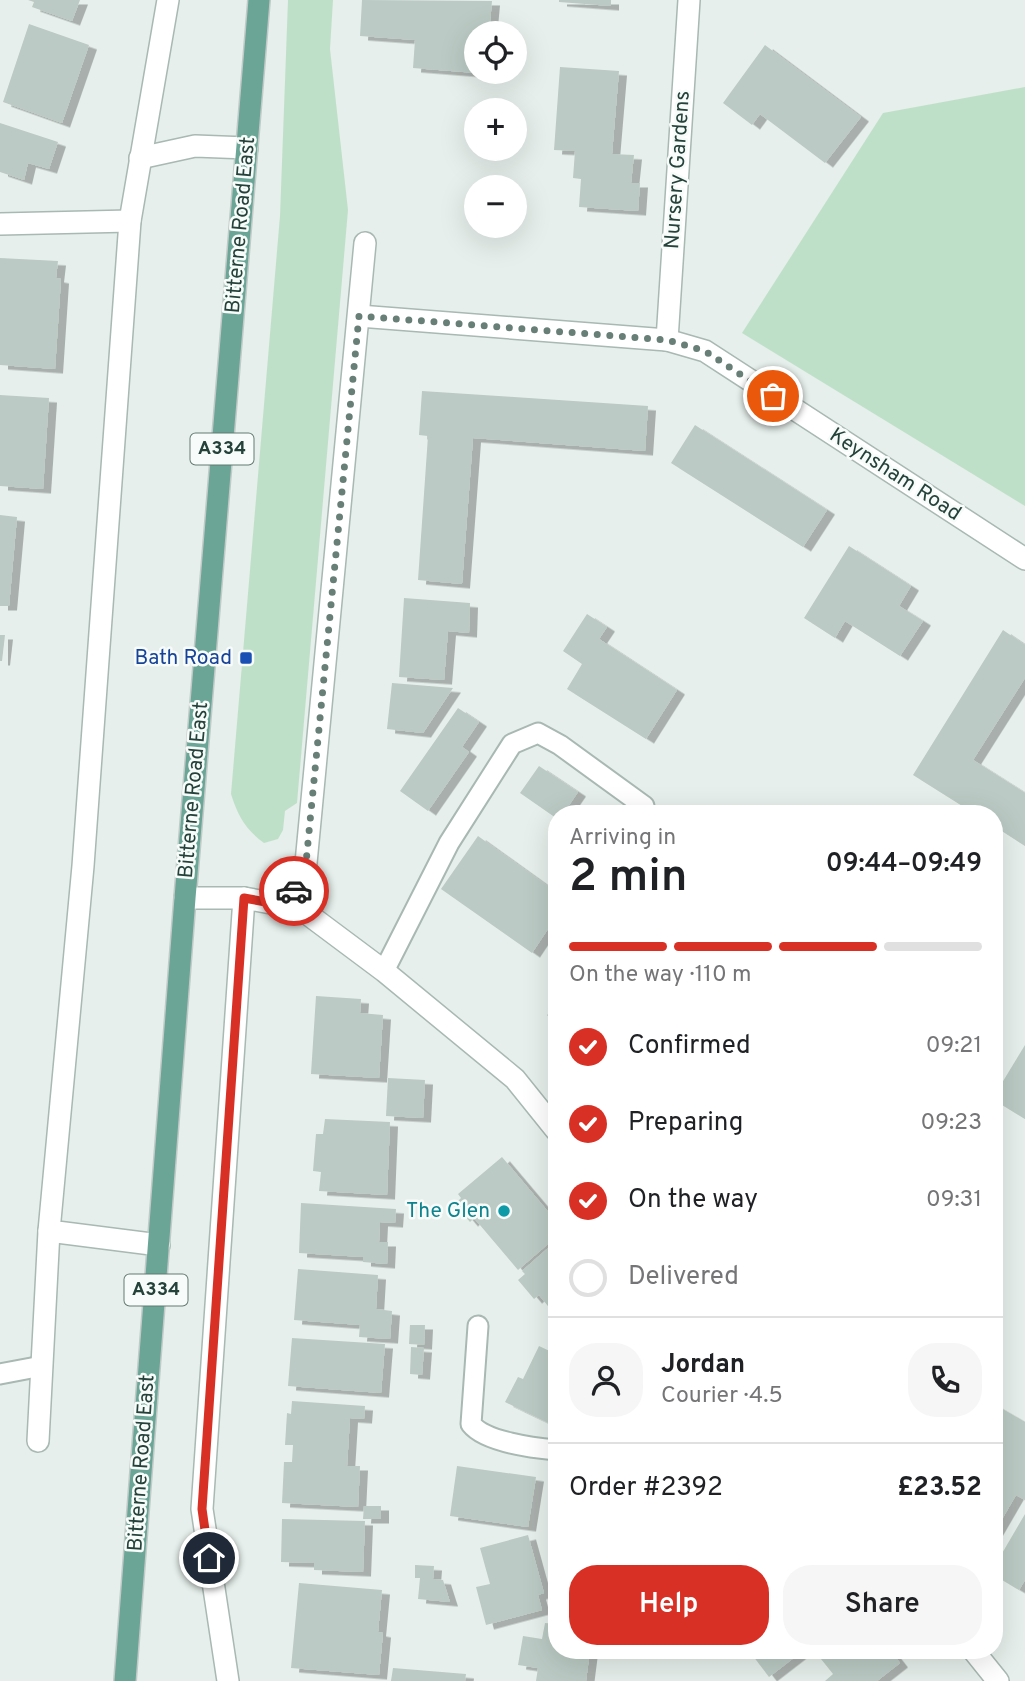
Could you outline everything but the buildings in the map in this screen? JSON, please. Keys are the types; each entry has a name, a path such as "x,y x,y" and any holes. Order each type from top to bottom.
{"main road":[{"name":"Bitterne Road East","path":"125,1681 185,898 259,0"}],"street":[{"path":"38,1441 49,1231 83,866 130,221 168,0"},
{"name":"Nursery Gardens","path":"667,340 689,0"},
{"path":"140,158 194,146 247,148"},
{"path":"0,224 130,221"},
{"path":"288,906 306,863 365,243"},
{"name":"Keynsham Road","path":"359,316 667,340 705,351 1025,559"},
{"path":"185,898 244,898 288,906 304,912 384,971 515,1079 548,1119"},
{"path":"228,1681 202,1509 244,898"},
{"path":"49,1231 159,1245"},
{"path":"980,1659 998,1681"}],"lane":[{"path":"384,971 449,843 512,744 538,733 560,745 643,805"},
{"path":"478,1326 471,1424 477,1431 529,1448 548,1449"},
{"path":"0,1374 42,1366"}],"green space":[{"path":"288,0 333,0 330,49 348,210 297,803 285,811 283,830 278,839 264,843 243,822 231,794 280,216"},
{"path":"1025,87 1025,506 742,333 883,113"}],"way so far":[{"path":"294,891 306,863 359,316 667,340 705,351 773,396"}],"place":[{"name":"Bath Road","path":"246,658"},
{"name":"The Glen","path":"504,1211"}],"route":[{"path":"209,1558 202,1509 244,898 288,906 294,891"}]}
